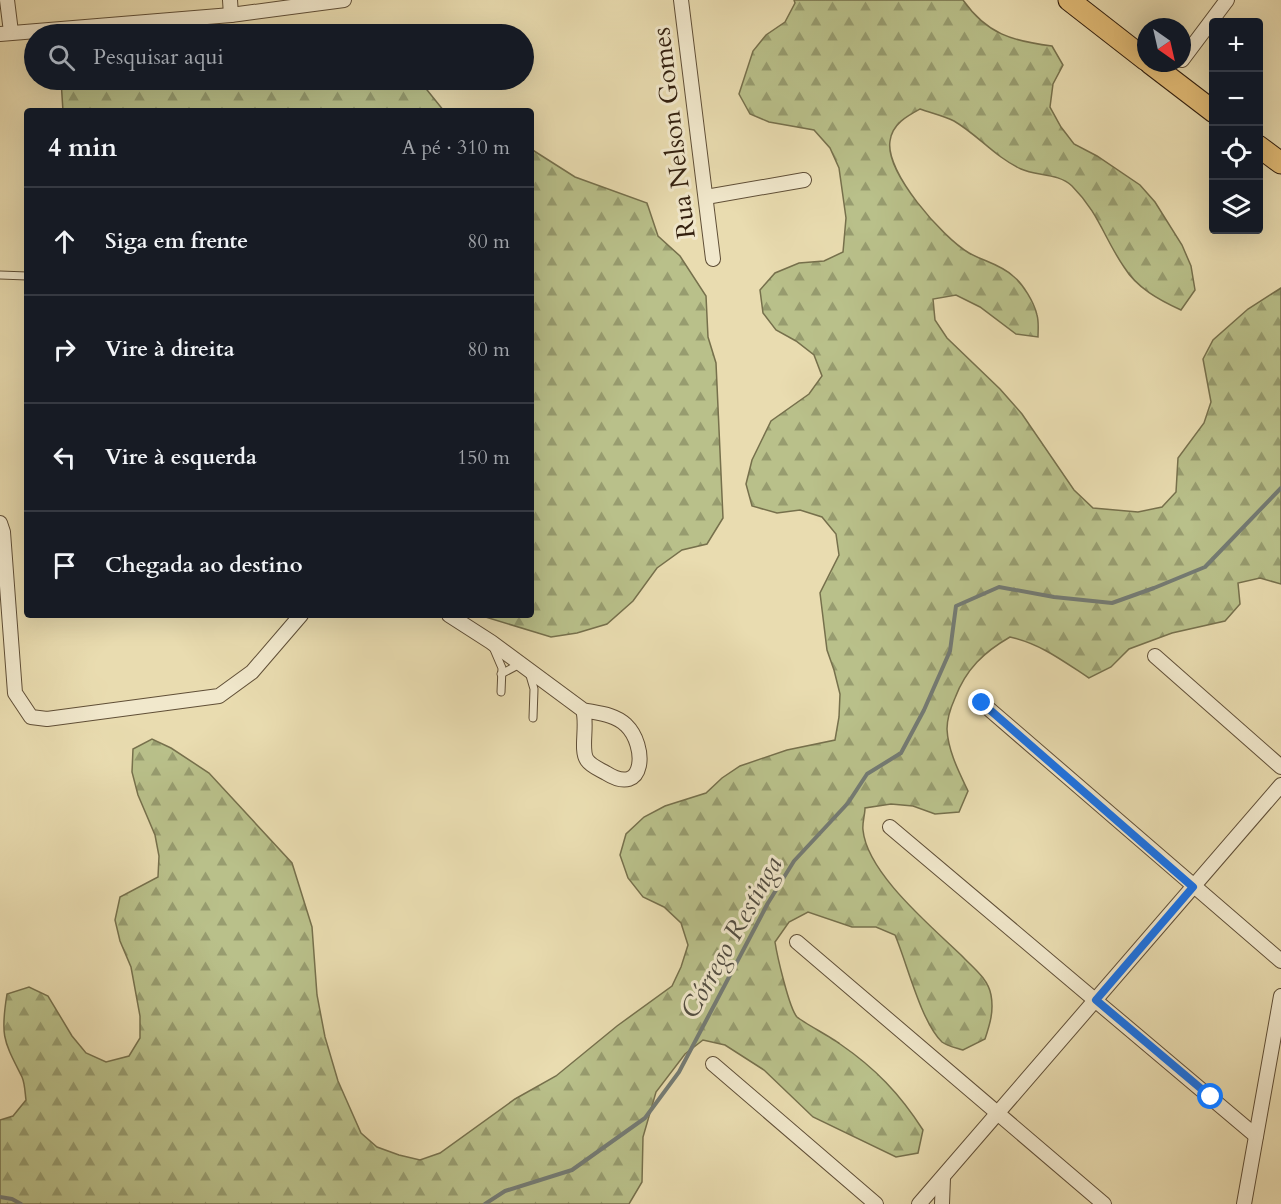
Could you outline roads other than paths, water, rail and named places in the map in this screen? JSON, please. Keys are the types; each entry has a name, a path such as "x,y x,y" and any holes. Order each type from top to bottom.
{"main road":[{"path":"1069,0 1137,53"},
{"path":"1181,72 1209,106"},
{"path":"1263,150 1281,163"}],"street":[{"path":"7,0 5,33 24,31"},
{"path":"230,0 231,15"},
{"path":"118,24 231,15 344,0"},
{"name":"Rua Nelson Gomes","path":"681,0 713,260"},
{"path":"1191,48 1227,0"},
{"path":"706,197 804,180"},
{"path":"0,523 3,532 15,693 31,717 47,719 219,696 252,672 298,618"},
{"path":"454,618 491,642 583,710 616,718 627,726 637,744 640,765 637,775 628,780 613,778 591,765 584,754 586,719 583,710"},
{"path":"1155,656 1281,767"},
{"path":"982,703 1281,961"},
{"path":"919,1204 1281,785"},
{"path":"890,827 1256,1136"},
{"path":"797,942 998,1112 1100,1202"},
{"path":"1244,1204 1281,996"},
{"path":"713,1064 876,1204"},
{"path":"942,1204 943,1178"}],"lane":[{"path":"0,275 24,276"},
{"path":"491,642 502,668 501,692"},
{"path":"501,674 524,667 534,689 533,718"}],"waterway":[{"name":"Córrego Restinga","path":"485,1204 505,1191 572,1170 645,1118 679,1072 768,903 794,861 848,803 867,774 901,753 924,710 950,651 956,606 999,587 1054,597 1112,603 1154,588 1205,567 1281,488"},
{"name":"Córrego Restinga","path":"0,1197 12,1199 21,1204"}]}
